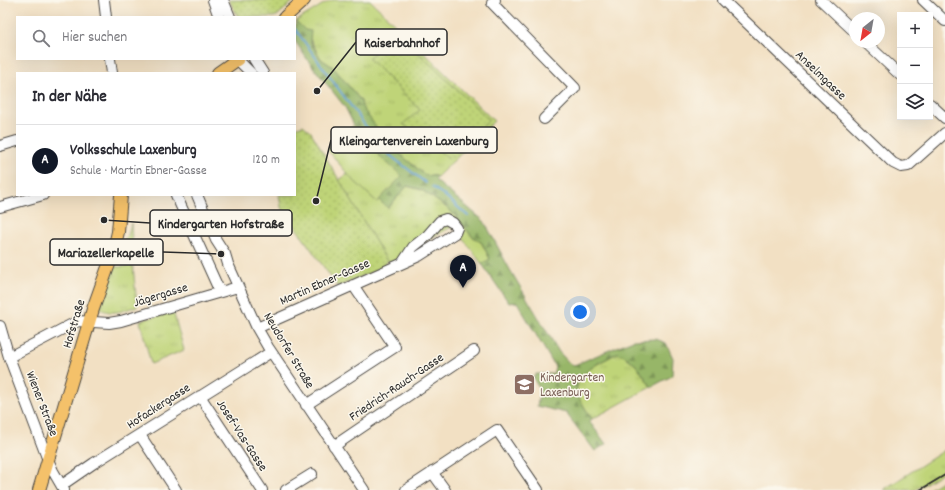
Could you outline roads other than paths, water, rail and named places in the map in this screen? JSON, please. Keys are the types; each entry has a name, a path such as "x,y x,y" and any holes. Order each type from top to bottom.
{"main road":[{"path":"286,16 304,0"},
{"path":"219,72 236,60"},
{"name":"Hofstraße","path":"48,459 89,322 113,253 118,232 121,196"},
{"path":"39,490 48,459"}],"street":[{"path":"104,0 106,16"},
{"path":"213,0 219,16"},
{"path":"223,0 230,16"},
{"path":"495,0 492,4 574,88 544,119"},
{"name":"Anselmgasse","path":"723,0 893,163 902,167 908,166 945,133"},
{"path":"821,0 849,26"},
{"path":"923,0 945,21"},
{"path":"871,48 897,72"},
{"path":"110,60 112,72"},
{"path":"238,60 250,72"},
{"path":"255,60 262,72"},
{"path":"933,107 945,118"},
{"path":"0,146 16,142"},
{"path":"0,207 39,196"},
{"path":"176,196 220,292"},
{"name":"Neudorfer Straße","path":"197,196 216,240 225,254 228,264 257,328 306,405 364,490"},
{"name":"Martin Ebner-Gasse","path":"257,328 354,285 425,252 455,233 457,228 453,223 446,220 440,221 427,236 413,247 403,262"},
{"path":"306,405 395,346 354,285"},
{"name":"Jägergasse","path":"9,357 78,322 109,323 121,321 238,287"},
{"name":"Wiener Straße","path":"0,326 9,357 48,459 63,488"},
{"name":"Friedrich-Rauch-Gasse","path":"334,446 474,351"},
{"name":"Hofackergasse","path":"63,488 140,434 271,352"},
{"name":"Josef-Vas-Gasse","path":"200,396 262,490"},
{"path":"406,490 497,430 538,490"},
{"path":"140,434 176,490"},
{"path":"432,472 444,490"},
{"path":"286,490 312,474"}],"waterway":[{"path":"296,30 387,153 426,183"},
{"path":"432,187 444,195 468,216"}],"railway":[{"path":"920,490 945,475"}],"place":[{"name":"Kaiserbahnhof","path":"317,91"},
{"name":"Kleingartenverein Laxenburg","path":"316,201"},
{"name":"Kindergarten Hofstraße","path":"104,220"},
{"name":"Mariazellerkapelle","path":"221,254"},
{"name":"Volksschule Laxenburg","path":"463,288"},
{"name":"Kindergarten Laxenburg","path":"525,385"}]}
